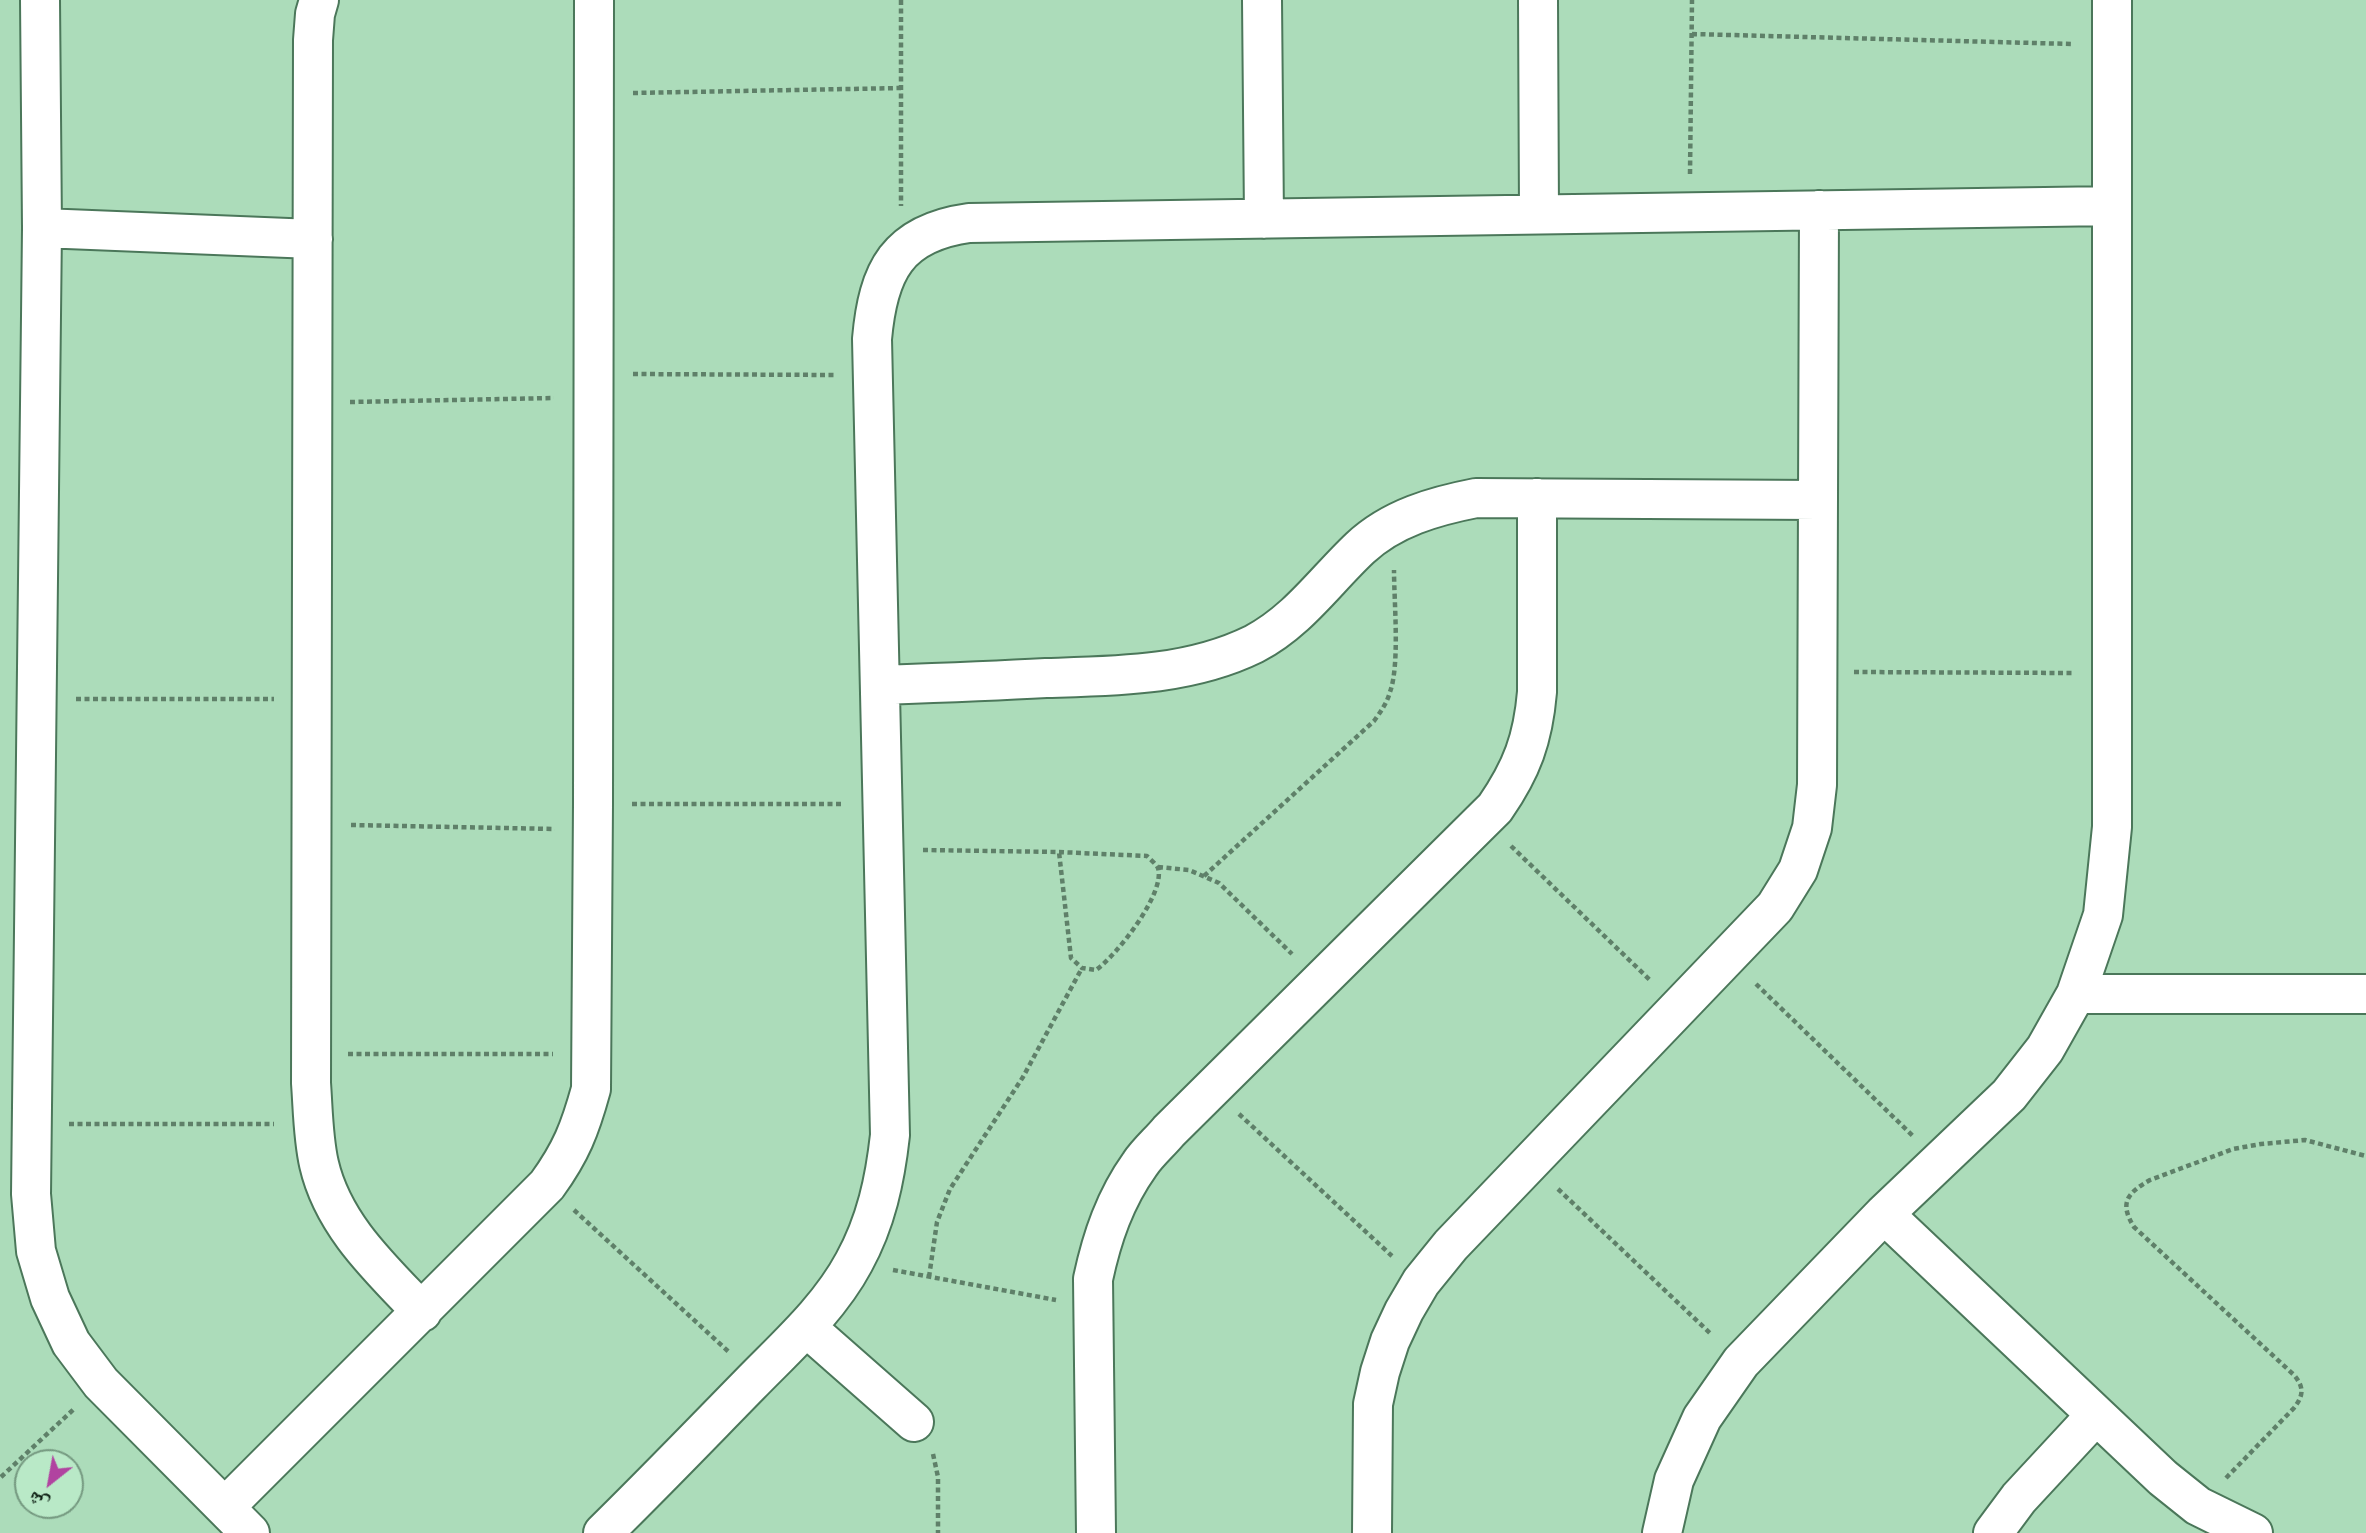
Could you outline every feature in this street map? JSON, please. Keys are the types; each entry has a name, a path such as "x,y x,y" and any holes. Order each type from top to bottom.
{"street":[{"path":"40,0 42,229 31,1194 36,1251 50,1298 71,1343 101,1383 238,1520 422,1312 547,1185 567,1156 582,1124 591,1089 594,0"},
{"path":"319,0 313,40 313,1124 319,1164 332,1202 352,1236 422,1312"},
{"path":"1262,0 1264,219"},
{"path":"1538,0 1539,214"},
{"path":"1662,1533 1674,1480 1702,1418 1741,1362 1884,1214 2009,1095 2045,1049 2076,994 2103,915 2112,827 2112,0"},
{"path":"626,1526 839,1287 873,1223 885,1179 890,1135 872,339 875,305 884,277 901,253 921,237 944,227 969,223 2112,206"},
{"path":"1371,1533 1373,1404 1391,1341 1421,1282 1451,1245 1775,907 1798,870 1812,828 1817,785 1819,210"},
{"path":"42,229 313,239"},
{"path":"881,685 1125,675 1192,666 1224,657 1256,643 1285,624 1311,601 1362,546 1394,524 1435,506 1476,498 1818,500"},
{"path":"1096,1533 1093,1279 1102,1237 1118,1199 1141,1162 1495,808 1513,782 1526,754 1534,723 1537,692 1537,498"},
{"path":"2076,994 2366,994"},
{"path":"1884,1214 2163,1478 2199,1506 2253,1533"},
{"path":"806,1326 914,1423"},
{"path":"1993,1533 2020,1498 2096,1415"}],"path":[{"path":"901,0 901,253"},
{"path":"1689,211 1692,0"},
{"path":"1692,34 2112,44"},
{"path":"594,94 901,89"},
{"path":"313,402 594,386 874,375"},
{"path":"1204,876 1374,721 1385,706 1395,672 1394,524"},
{"path":"1818,672 2111,673"},
{"path":"37,699 312,699"},
{"path":"311,824 593,817 883,804"},
{"path":"1483,819 1679,1009"},
{"path":"883,849 1059,852 1147,856 1157,867 1159,881 1153,897 1118,950 1096,970 1082,968 1070,958 1059,852"},
{"path":"1157,867 1189,870 1219,883 1320,982"},
{"path":"1728,957 1939,1161"},
{"path":"929,1277 937,1222 950,1189 1023,1077 1082,968"},
{"path":"311,1054 592,1054"},
{"path":"1212,1089 1421,1282"},
{"path":"32,1123 313,1124"},
{"path":"2199,1506 2294,1408 2302,1397 2302,1385 2134,1227 2126,1214 2127,1199 2137,1188 2161,1176 2233,1149 2305,1140 2366,1156"},
{"path":"1530,1163 1741,1362"},
{"path":"547,1185 757,1377"},
{"path":"854,1263 1092,1307"},
{"path":"1,1477 101,1383"},
{"path":"914,1423 933,1452 936,1464 938,1533"}]}
